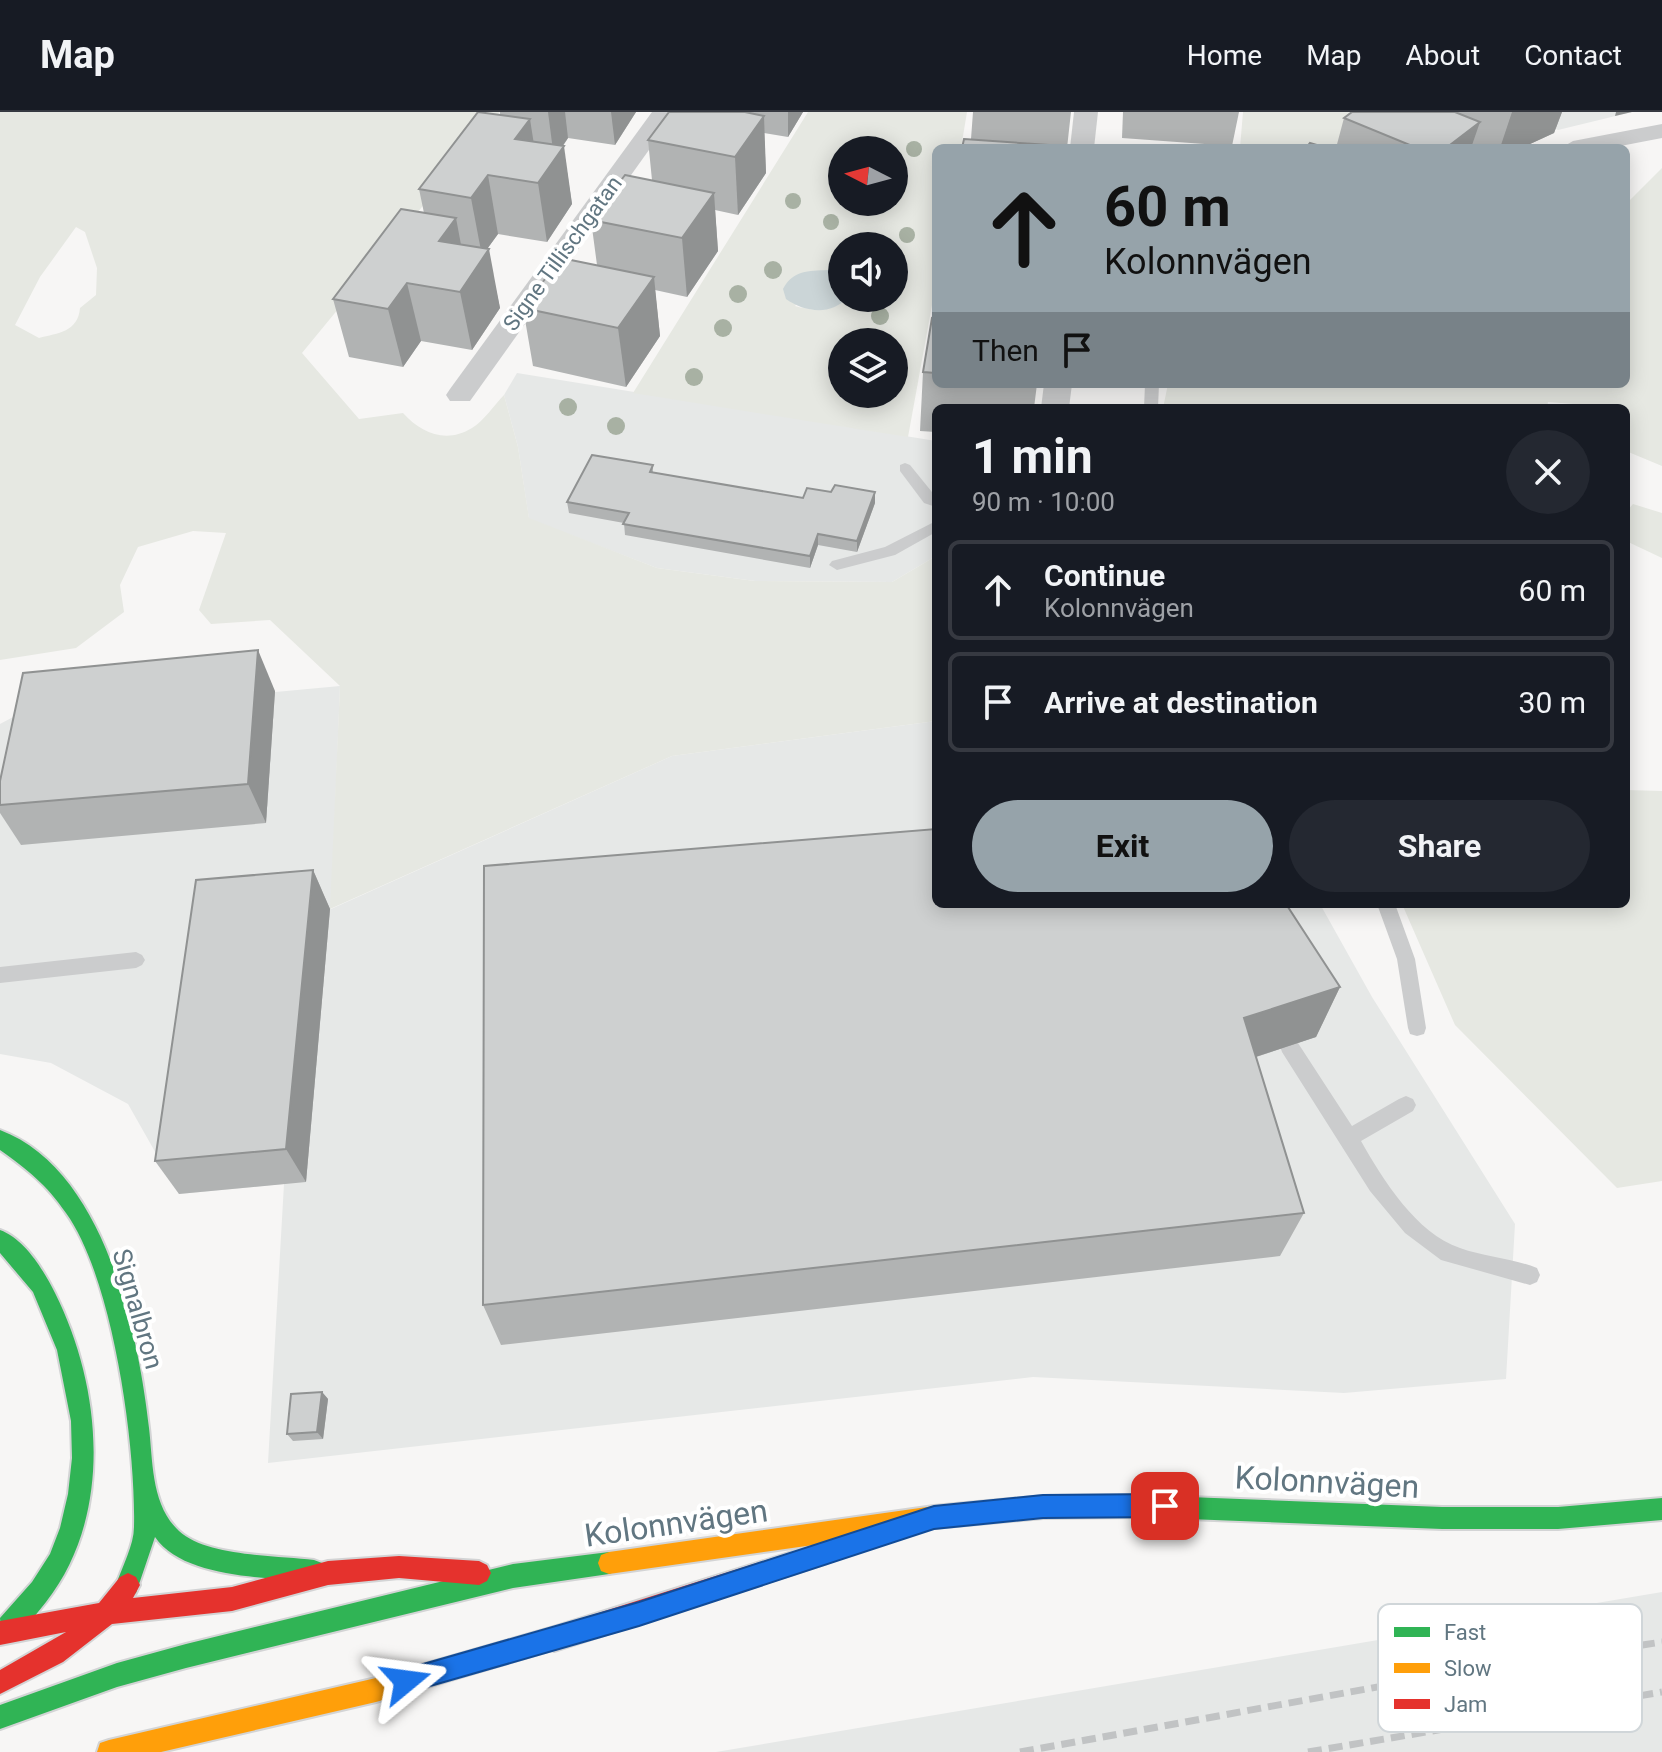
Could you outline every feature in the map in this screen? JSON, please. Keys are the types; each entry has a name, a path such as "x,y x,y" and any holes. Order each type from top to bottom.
{"street":[{"name":"Signe Tillischgatan","path":"460,395 664,112"},
{"path":"1082,144 1086,112"},
{"path":"1594,144 1662,131"},
{"name":"Signalbron","path":"0,1139 37,1163 65,1193 90,1237 114,1300 133,1378 143,1483"},
{"name":"Kolonnvägen","path":"0,1239 39,1282 63,1334 76,1386 81,1441 79,1500 64,1550 51,1578 29,1607 1,1632"},
{"path":"0,1682 50,1660 83,1640 113,1612 142,1554 146,1530 143,1483"},
{"name":"Kolonnvägen","path":"143,1483 162,1526 177,1545 246,1561 328,1573"},
{"name":"Kolonnvägen","path":"0,1717 117,1675 186,1656 513,1576 934,1517 1043,1507 1115,1505 1442,1518 1558,1518 1662,1509"},
{"path":"109,1752 376,1690 639,1614 934,1517"},
{"name":"Kolonnvägen","path":"1,1632 113,1612 232,1599 328,1573 399,1567 513,1576"}],"lane":[{"path":"905,468 932,501"},
{"path":"837,565 890,551 932,528"},
{"path":"1387,908 1406,959 1417,1028"},
{"path":"0,975 136,960"},
{"path":"1289,1046 1349,1138 1371,1178 1403,1216 1441,1250 1530,1275"},
{"path":"1349,1138 1406,1105"}],"shaded area":[{"path":"0,112 500,112 302,353 359,419 403,413 426,431 443,436 453,435 476,425 504,395 518,447 529,518 657,568 755,581 892,582 932,558 932,722 672,756 330,909 340,686 270,620 211,624 199,610 226,533 193,531 138,547 120,585 124,612 76,648 0,660","holes":["76,227 85,232 97,268 96,295 80,308 71,327 39,338 15,325 40,277"]},
{"path":"808,112 967,112 962,144 932,144 932,305 908,437 633,393"},
{"path":"1243,112 1408,112 1354,144 1240,144"},
{"path":"1527,112 1632,112 1558,130"},
{"path":"1662,168 1662,466 1630,453 1630,404 1164,404 1167,388 1630,388 1630,200"},
{"path":"828,270 828,309 809,309 786,299 783,289 787,283 796,275"},
{"path":"517,373 932,440 932,558 892,582 755,581 657,568 529,519 518,447 504,395"},
{"path":"1633,504 1662,513 1662,558 1630,543 1630,507"},
{"path":"340,686 331,909 672,756 932,722 932,908 1322,908 1372,997 1515,1224 1506,1379 1344,1393 1033,1377 268,1463 284,1184 179,1194 128,1104 51,1063 0,1054 0,724 15,716"},
{"path":"1630,790 1662,791 1662,1181 1617,1188 1455,1025 1404,908 1630,908"},
{"path":"1662,1592 1662,1752 716,1752 1378,1640 1378,1732 1642,1732 1642,1604 1591,1604"}],"building":[{"path":"478,112 530,119 515,139 564,146 538,183 488,175 471,198 419,189"},
{"path":"669,112 745,112 764,116 735,157 648,140"},
{"path":"1352,112 1455,112 1480,122 1451,144 1407,144 1344,118"},
{"path":"964,139 1035,144 963,144"},
{"path":"625,175 714,193 682,238 591,220"},
{"path":"401,209 456,218 439,241 489,249 460,292 407,283 388,309 333,299"},
{"path":"561,258 654,277 618,328 523,308"},
{"path":"932,318 932,373 923,372"},
{"path":"592,455 653,465 650,472 803,498 807,488 831,492 835,485 875,492 857,541 818,534 810,556 623,524 629,513 567,502"},
{"path":"258,650 248,784 0,805 0,781 23,673"},
{"path":"932,829 932,908 1289,908 1340,987 1244,1018 1304,1213 483,1305 484,866"},
{"path":"313,870 286,1149 155,1161 196,880"},
{"path":"322,1392 317,1432 287,1434 291,1394"}],"railway":[{"path":"1642,1645 1662,1642"},
{"path":"1020,1752 1378,1687"},
{"path":"1642,1695 1662,1692"},
{"path":"1308,1752 1426,1732"}],"traffic: fast":[{"path":"0,1139 42,1168 75,1208 100,1257 118,1311 138,1426 146,1530 128,1585"},
{"path":"0,1239 22,1260 40,1285 68,1350 77,1385 83,1458 80,1494 72,1528 59,1561 34,1599 2,1632"},
{"path":"146,1490 163,1528 183,1548 218,1559 314,1571"},
{"path":"1137,1506 1442,1518 1558,1518 1662,1509"},
{"path":"0,1717 117,1675 186,1656 513,1576 609,1563"}],"traffic: slow":[{"path":"609,1563 934,1517 1043,1507 1137,1506"},
{"path":"109,1752 376,1690 554,1639"}],"traffic: jam":[{"path":"554,1639 827,1552"},
{"path":"0,1633 113,1612 232,1599 328,1573 399,1567 479,1573"},
{"path":"0,1682 72,1643 102,1617 128,1585"}],"route":[{"path":"406,1681 639,1614 934,1517 1043,1507 1165,1506"}]}
